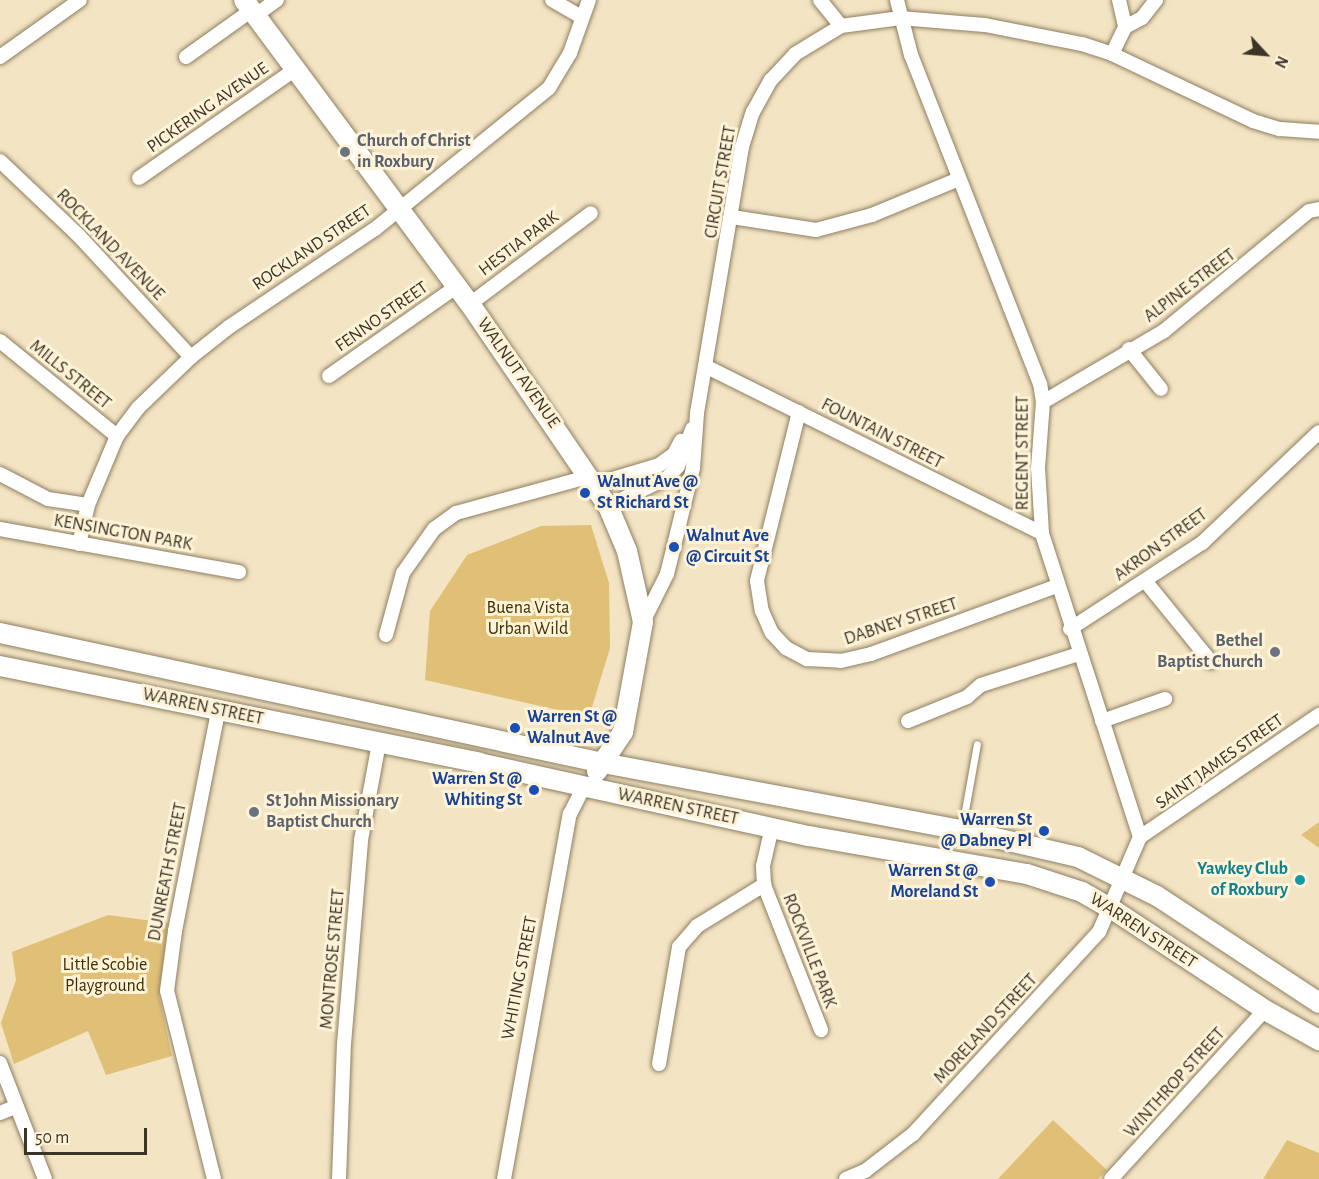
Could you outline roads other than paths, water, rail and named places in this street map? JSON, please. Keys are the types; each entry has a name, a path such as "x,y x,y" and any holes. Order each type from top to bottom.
{"main road":[{"name":"WALNUT AVENUE","path":"251,8 470,304 593,480 608,506 627,551 643,622 640,654 623,732 584,787"},
{"name":"WARREN STREET","path":"0,633 603,763 961,830 1078,857 1124,878 1319,1003"},
{"name":"WARREN STREET","path":"0,666 379,743 772,827 1027,874 1073,888 1112,909 1265,1010 1319,1040"}],"street":[{"path":"0,57 80,0"},
{"path":"186,57 251,8 277,0"},
{"path":"552,0 582,17"},
{"name":"ROCKLAND STREET","path":"79,544 88,505 117,436 138,408 191,357 400,209 549,88 570,52 589,0"},
{"path":"820,0 841,26"},
{"name":"REGENT STREET","path":"897,0 900,18 959,179 1041,384 1043,402 1038,468 1042,533 1070,629 1140,837"},
{"path":"1119,0 1125,27"},
{"path":"1112,54 1125,27 1142,18 1156,0"},
{"name":"CIRCUIT STREET","path":"643,622 666,574 693,468 697,413 732,217 742,147 753,112 771,80 795,54 841,26 900,18 985,25 1082,44 1112,54 1252,121 1280,129 1319,132"},
{"name":"PICKERING AVENUE","path":"139,178 297,68"},
{"name":"ROCKLAND AVENUE","path":"0,161 78,234 191,357"},
{"path":"732,217 816,230 872,215 959,179"},
{"name":"ALPINE STREET","path":"1043,402 1129,349 1164,332 1309,211 1319,209"},
{"name":"HESTIA PARK","path":"470,304 591,213"},
{"name":"FENNO STREET","path":"329,376 456,287"},
{"name":"MILLS STREET","path":"0,340 117,436"},
{"path":"1129,349 1161,389"},
{"name":"FOUNTAIN STREET","path":"706,367 1042,533"},
{"name":"DABNEY STREET","path":"799,412 757,580 762,611 772,633 786,648 807,659 841,661 861,657 1057,586"},
{"name":"CIRCUIT STREET","path":"386,635 403,573 434,529 456,513 659,465 674,454 697,413"},
{"name":"CIRCUIT STREET","path":"608,506 653,487 678,466 697,413"},
{"name":"AKRON STREET","path":"1070,629 1146,582 1202,543 1319,432"},
{"path":"0,474 48,499 88,505"},
{"name":"KENSINGTON PARK","path":"0,529 239,572"},
{"path":"1146,582 1211,662"},
{"path":"908,722 967,697 981,684 1079,654"},
{"path":"1102,721 1166,699"},
{"name":"DUNREATH STREET","path":"214,1179 167,991 175,931 218,712"},
{"name":"SAINT JAMES STREET","path":"1140,837 1319,715"},
{"name":"MONTROSE STREET","path":"339,1179 344,1044 361,840 379,743"},
{"name":"WHITING STREET","path":"504,1179 570,814 584,787"},
{"name":"ROCKVILLE PARK","path":"772,827 763,866 765,885 821,1030"},
{"path":"1124,878 1140,837"},
{"name":"MORELAND STREET","path":"846,1179 865,1171 913,1134 1099,932 1112,909 1124,878"},
{"name":"ROCKVILLE PARK","path":"659,1064 679,947 697,926 765,885"},
{"name":"WINTHROP STREET","path":"1111,1179 1265,1010"},
{"path":"0,1063 45,1179"},
{"path":"0,1113 17,1106"}],"lane":[{"path":"961,830 977,744"}],"place":[{"name":"Church of Christ in Roxbury","path":"345,152"},
{"name":"Walnut Ave @ St Richard St","path":"585,493"},
{"name":"Walnut Ave @ Circuit St","path":"674,547"},
{"name":"Bethel Baptist Church","path":"1275,652"},
{"name":"Warren St @ Walnut Ave","path":"515,728"},
{"name":"Warren St @ Whiting St","path":"534,790"},
{"name":"St John Missionary Baptist Church","path":"254,812"},
{"name":"Warren St @ Dabney Pl","path":"1044,831"},
{"name":"Yawkey Club of Roxbury","path":"1300,880"},
{"name":"Warren St @ Moreland St","path":"990,882"}],"park label":[{"name":"Buena Vista Urban Wild","path":"528,619"},
{"name":"Little Scobie Playground","path":"105,976"}]}
